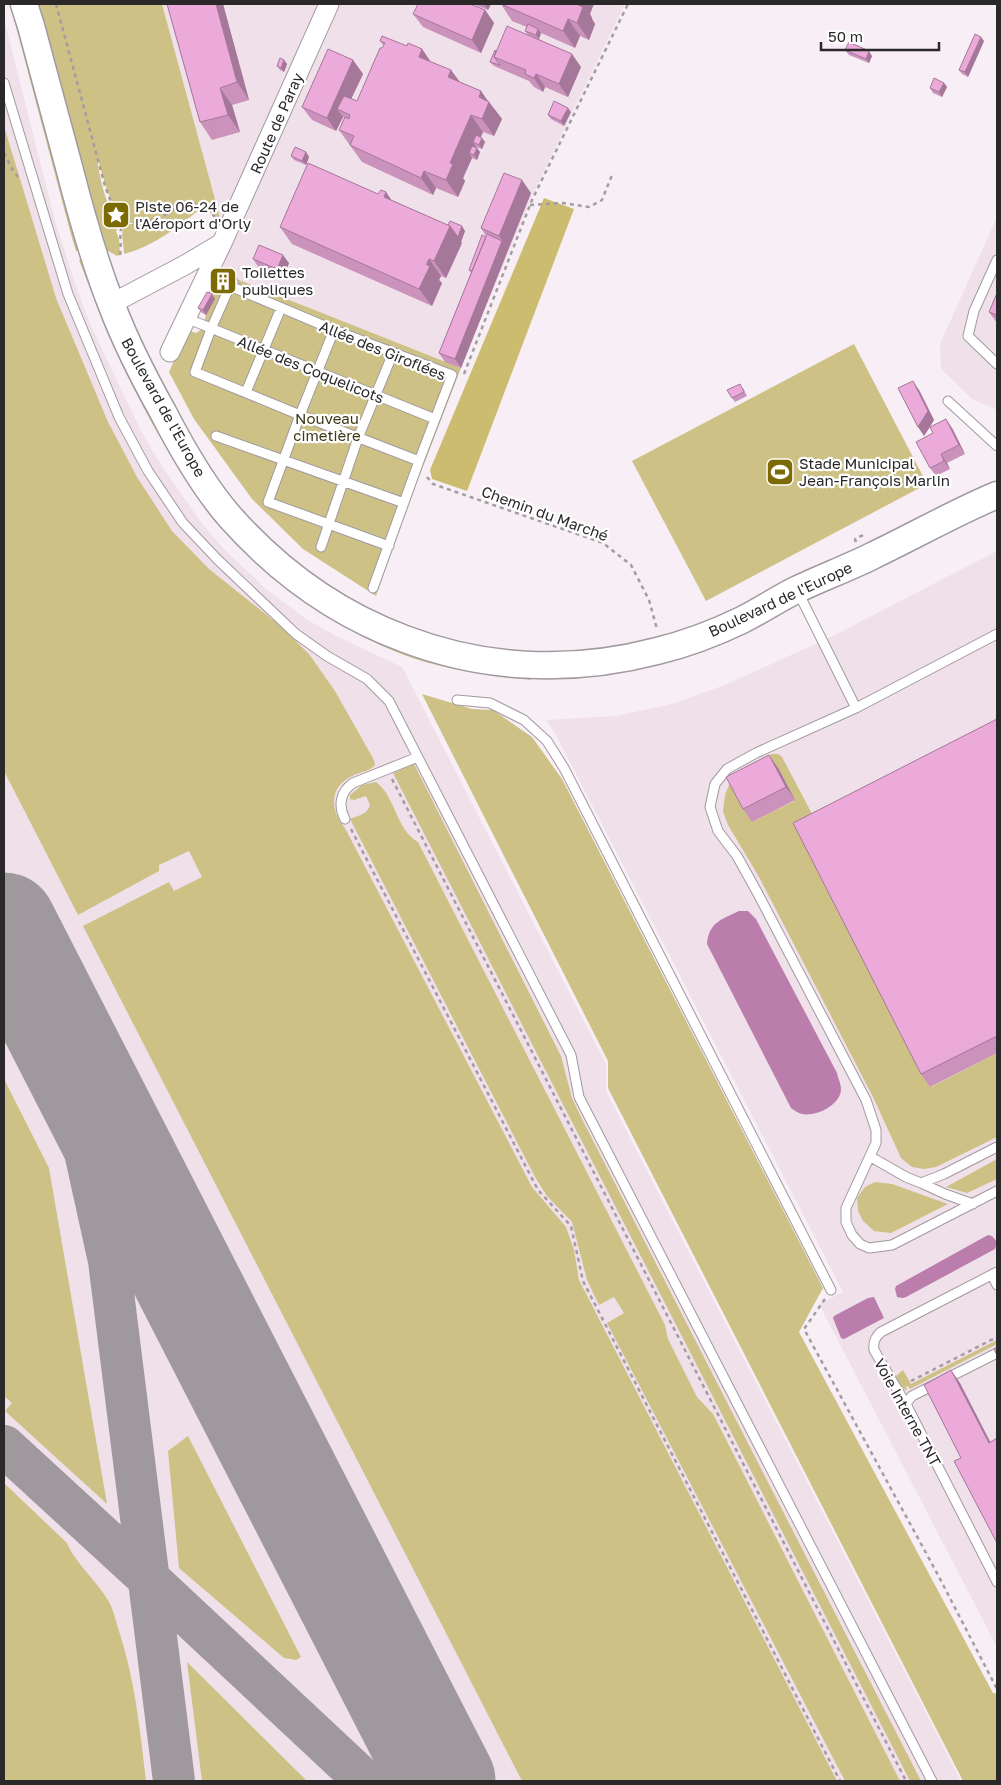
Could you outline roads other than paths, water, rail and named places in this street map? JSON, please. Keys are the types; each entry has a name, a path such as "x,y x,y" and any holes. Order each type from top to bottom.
{"main road":[{"name":"Boulevard de l'Europe","path":"28,11 82,217 111,304 128,346 192,465 229,516 270,558 334,605 385,632 457,656 501,663 539,666 568,665 629,658 662,650 740,621 797,590 997,495"}],"street":[{"name":"Route de Paray","path":"170,352 222,243 329,4"},
{"path":"111,304 222,243"}],"lane":[{"path":"4,83 68,294 120,417 148,471 183,523 260,601 296,634 327,656 367,679 389,701 571,1055 579,1096 932,1781"},
{"path":"997,260 974,311 968,336 997,364"},
{"name":"Allée des Giroflées","path":"231,284 281,308 452,375 419,461 195,372 231,284"},
{"path":"246,392 281,308"},
{"name":"Allée des Coquelicots","path":"186,318 435,419"},
{"path":"334,330 268,502 388,546"},
{"path":"321,547 358,438 393,352"},
{"path":"948,401 997,446"},
{"path":"216,436 404,503"},
{"path":"373,588 419,461"},
{"path":"797,590 856,708"},
{"path":"997,634 856,708 756,753 727,769 715,784 710,807 718,831 736,856 757,892 866,1100 876,1130 876,1143 871,1157 846,1208 846,1222 852,1235 860,1244 869,1248 892,1245 997,1191"},
{"path":"457,700 490,703 524,720 547,741 564,768 831,1290"},
{"path":"345,820 341,808 342,794 346,788 353,783 418,757"},
{"path":"921,1183 944,1174 997,1147"},
{"path":"871,1157 906,1177 973,1204"},
{"path":"995,1274 997,1285"},
{"name":"Voie Interne TNT","path":"995,1274 877,1335 874,1340 874,1350 907,1406 997,1582"},
{"path":"907,1406 907,1402 912,1396 997,1353"}],"place":[{"name":"Piste 06-24 de l'Aéroport d'Orly","path":"116,215"},
{"name":"Toilettes publiques","path":"223,281"},
{"name":"Stade Municipal Jean-François Marlin","path":"780,472"}],"park label":[{"name":"Nouveau cimetière","path":"327,426"}]}
